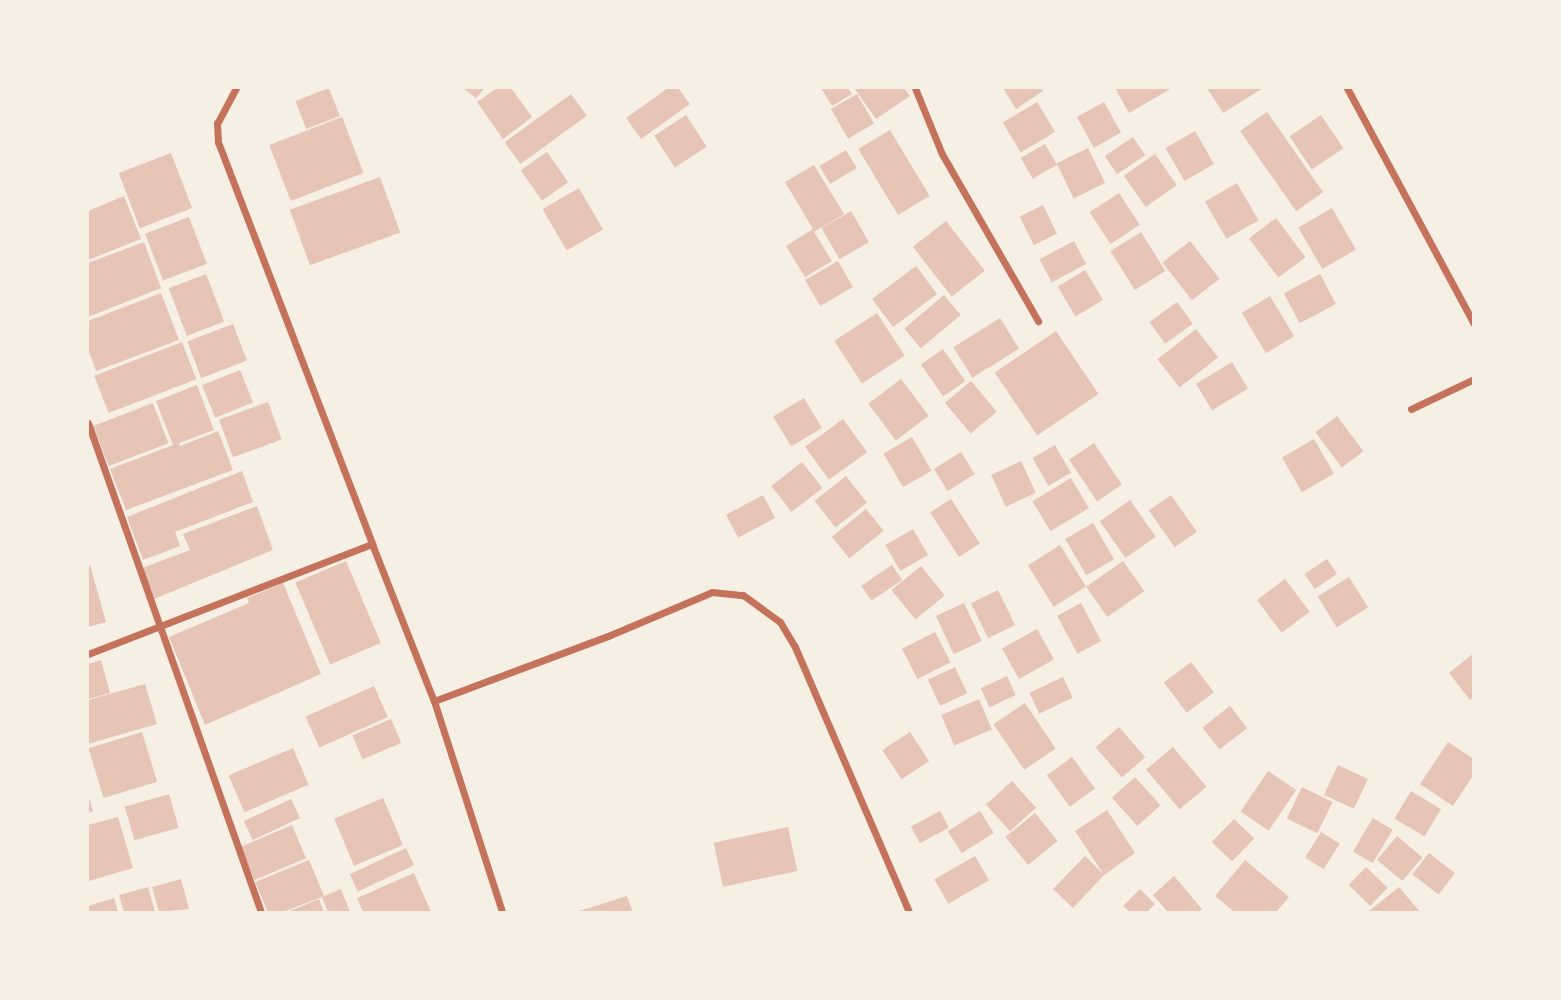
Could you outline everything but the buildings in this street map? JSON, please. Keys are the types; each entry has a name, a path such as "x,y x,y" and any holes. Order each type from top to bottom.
{"street":[{"path":"236,88 217,123 218,142 434,701 502,912"},
{"path":"915,88 948,164 1038,321"},
{"path":"1346,88 1474,324"},
{"path":"1411,409 1474,379"},
{"path":"88,423 261,912"},
{"path":"88,654 372,544"},
{"path":"434,701 608,636 712,592 743,595 780,622 795,647 909,912"}]}
